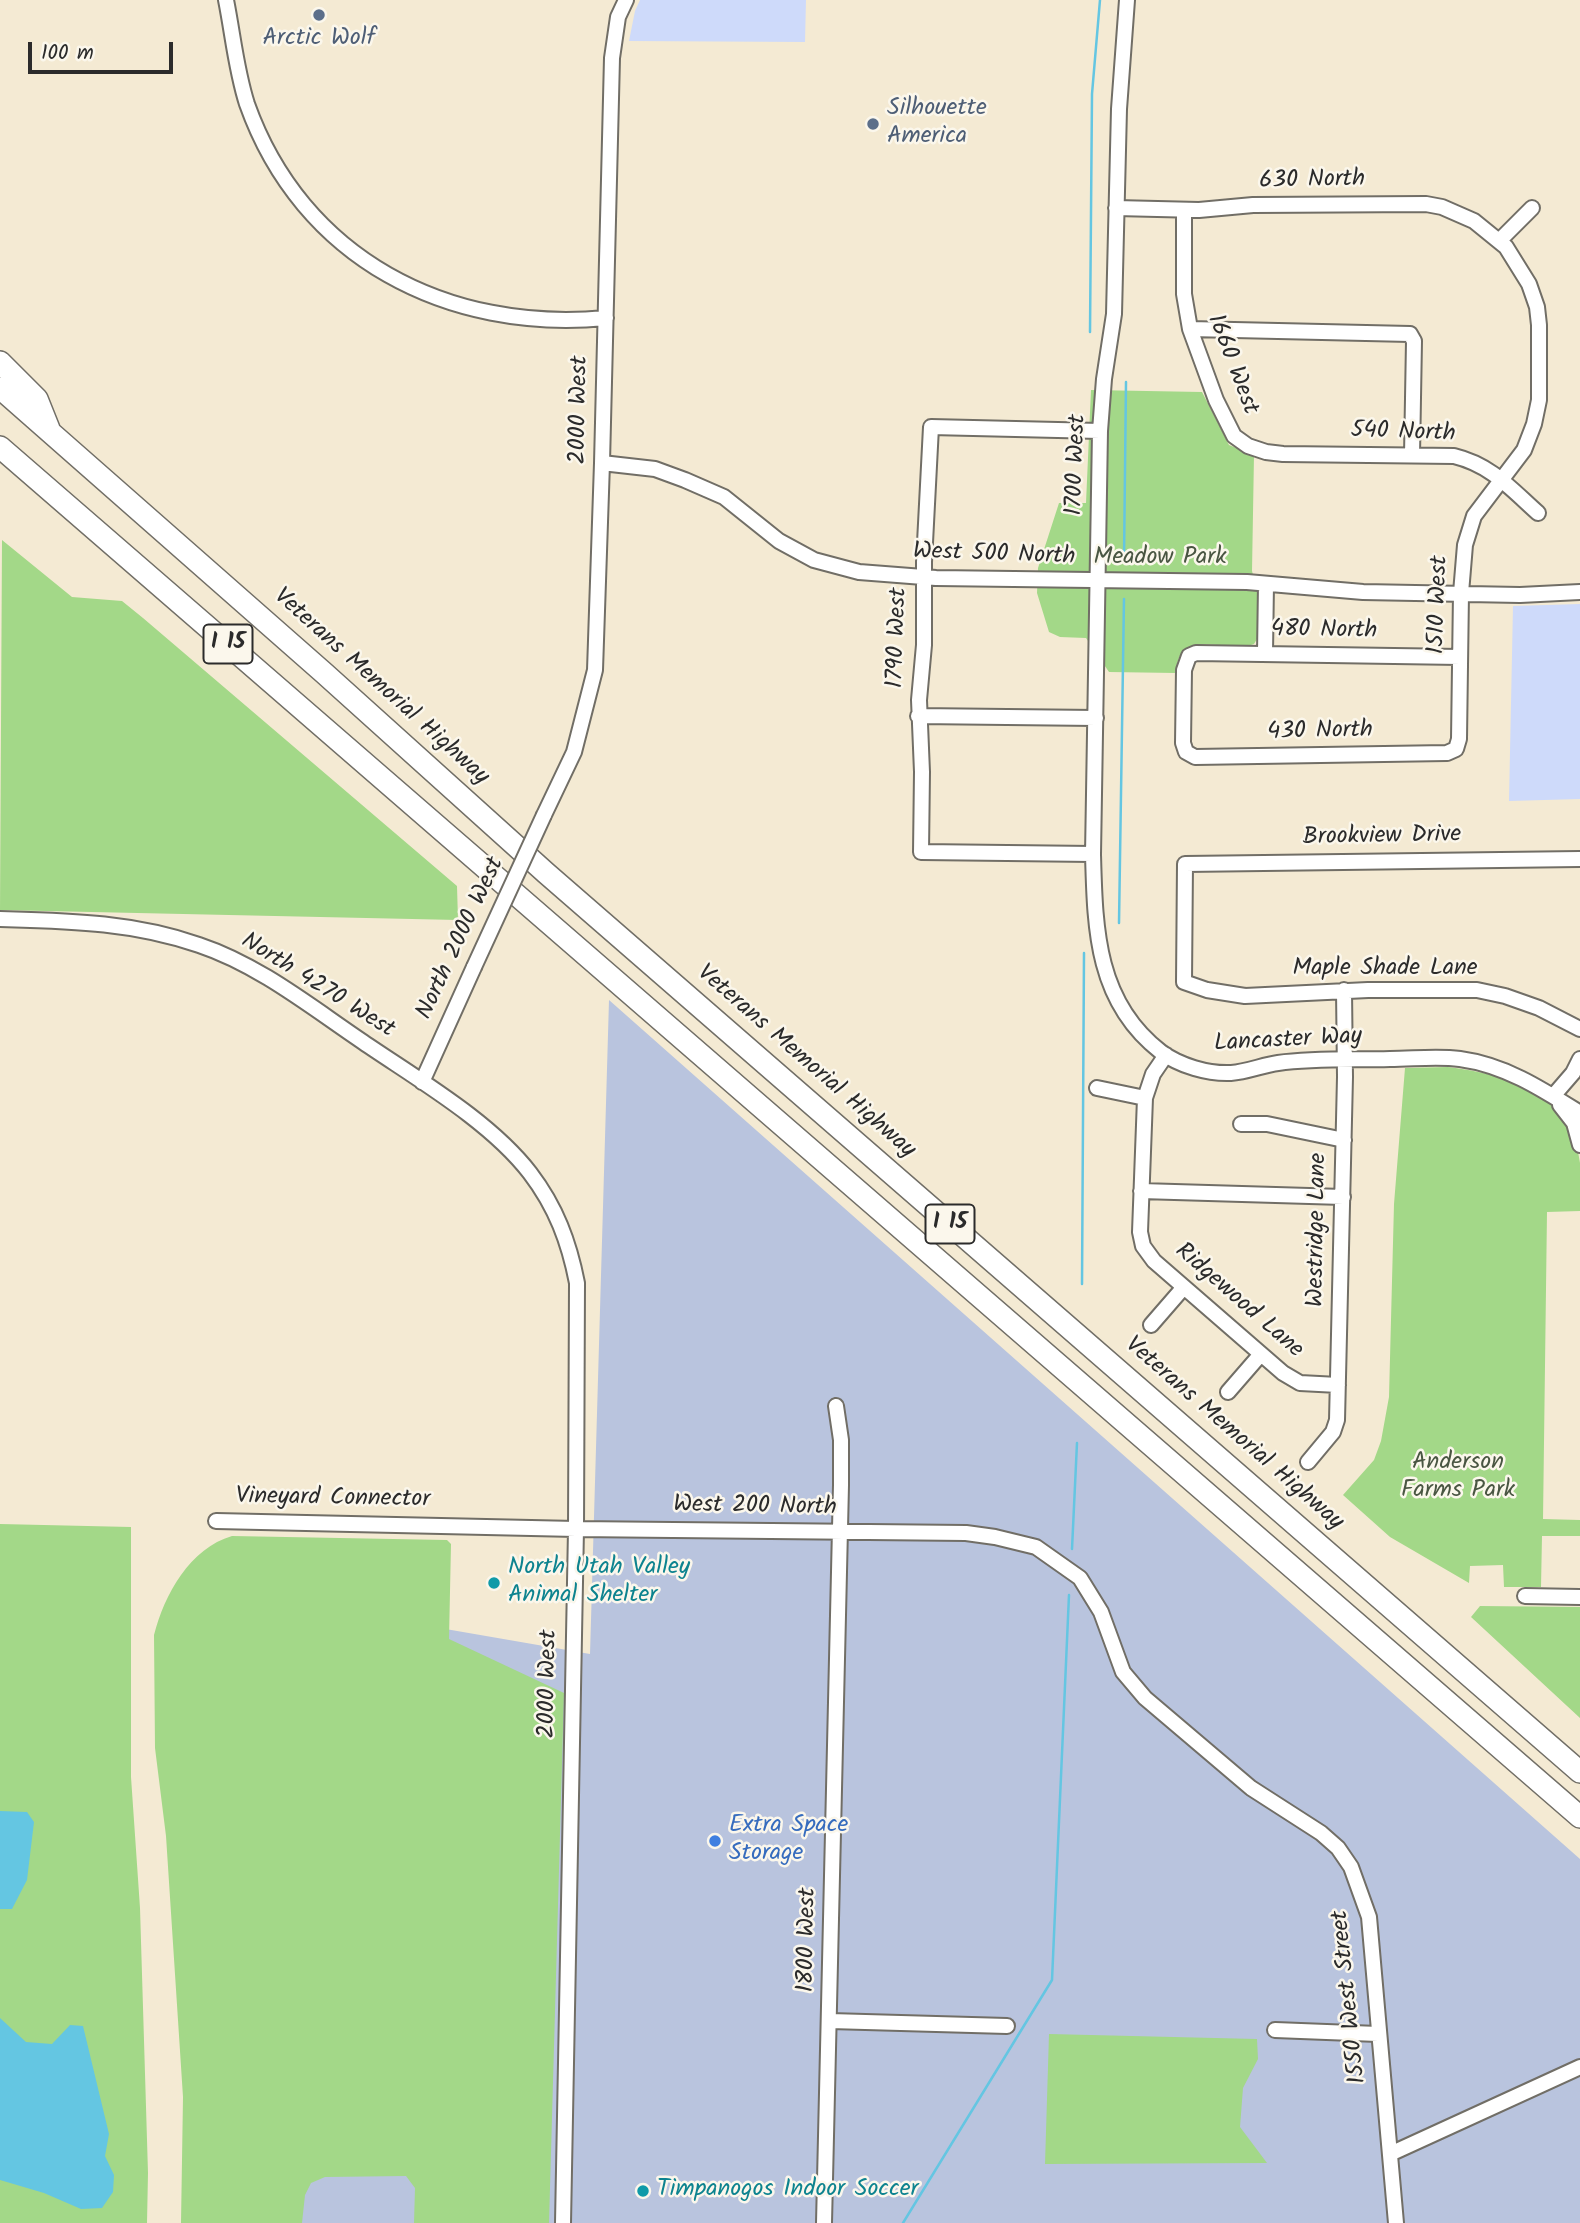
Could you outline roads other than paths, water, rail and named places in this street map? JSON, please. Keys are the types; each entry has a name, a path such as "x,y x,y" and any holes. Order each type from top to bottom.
{"highway":[{"path":"0,362 37,399 50,431"},
{"name":"Veterans Memorial Highway","path":"0,388 567,891 1580,1772"},
{"name":"I 15","path":"0,447 1580,1817"},
{"path":"0,458 23,468"}],"street":[{"path":"226,0 242,88 267,149 308,210 360,257 389,277 415,290 472,310 539,319 606,318"},
{"name":"2000 West","path":"544,815 574,751 595,670 603,463 612,58 618,17 626,0"},
{"name":"1700 West","path":"1098,931 1093,854 1100,431 1104,379 1114,314 1119,109 1127,0"},
{"name":"630 North","path":"1116,208 1184,210 1254,205 1426,204 1459,213 1500,240"},
{"path":"1500,240 1532,208"},
{"name":"1660 West","path":"1184,210 1184,294 1190,329 1216,400 1234,436 1248,446"},
{"name":"1510 West","path":"1456,749 1459,739 1461,593 1465,545 1474,516 1524,450 1539,400 1537,307 1518,263 1500,240"},
{"path":"1190,329 1407,332 1412,336 1412,455"},
{"name":"1790 West","path":"1093,854 920,852 922,772 918,716 924,645 930,427 1100,431"},
{"name":"540 North","path":"1248,446 1283,454 1454,456 1473,460 1488,468 1538,513"},
{"name":"West 500 North","path":"603,463 655,469 724,497 779,541 814,560 859,572 924,577 1266,584 1363,592 1580,592"},
{"path":"1265,653 1266,584"},
{"name":"480 North","path":"1186,752 1183,743 1184,670 1189,656 1204,653 1265,653 1460,657"},
{"path":"918,716 1096,718"},
{"name":"430 North","path":"1186,752 1195,757 1262,757 1447,753 1456,749"},
{"name":"North 2000 West","path":"422,1082 544,815"},
{"name":"Brookview Drive","path":"1184,982 1185,864 1580,859"},
{"name":"North 4270 West","path":"0,919 92,921 143,929 200,945 259,972 422,1082"},
{"name":"Lancaster Way","path":"1098,931 1109,983 1121,1010 1138,1032 1166,1055 1182,1064 1208,1071 1231,1073 1279,1063 1345,1059 1464,1060 1513,1073 1554,1095 1580,1113"},
{"name":"Maple Shade Lane","path":"1184,982 1218,992 1245,996 1344,990 1477,990 1539,1008 1580,1029"},
{"name":"Westridge Lane","path":"1308,1462 1336,1427 1343,1197 1344,990"},
{"name":"Ridgewood Lane","path":"1166,1055 1153,1074 1145,1098 1140,1232 1143,1246 1154,1261 1291,1379 1310,1384 1338,1385"},
{"path":"1554,1095 1573,1073 1580,1059"},
{"name":"2000 West","path":"422,1082 508,1147 549,1200 570,1251 577,1283 576,1529 563,2223"},
{"path":"1097,1088 1145,1098"},
{"name":"Lancaster Way","path":"1554,1095 1574,1123 1580,1145"},
{"path":"1241,1124 1267,1124 1344,1140"},
{"path":"1141,1191 1343,1197"},
{"path":"1151,1325 1184,1287"},
{"path":"1228,1392 1261,1354"},
{"name":"1800 West","path":"824,2223 840,1532 841,1440 836,1406"},
{"name":"Vineyard Connector","path":"216,1521 448,1525"},
{"name":"West 200 North","path":"448,1525 965,1533 995,1536 1036,1547 1056,1561"},
{"name":"1550 West Street","path":"1056,1561 1080,1578 1089,1590 1101,1612 1123,1672 1145,1698 1251,1788 1297,1816 1338,1848 1351,1867 1369,1917 1396,2223"},
{"path":"1525,1595 1580,1597"},
{"path":"830,2021 1007,2026"},
{"path":"1276,2031 1378,2034"},
{"path":"1390,2154 1580,2067"}],"water":[{"path":"0,1811 27,1812 34,1822 27,1880 12,1909 0,1909"},
{"path":"0,2018 26,2042 52,2044 70,2025 83,2026 109,2134 105,2156 114,2175 113,2192 102,2208 81,2209 44,2193 0,2180"}],"waterway":[{"path":"1090,332 1092,94 1100,0"},
{"path":"1124,559 1126,382"},
{"path":"1119,923 1124,599"},
{"path":"1082,1284 1084,953"},
{"path":"1072,1549 1077,1443"},
{"path":"903,2223 1052,1980 1069,1595"}],"place":[{"name":"Arctic Wolf","path":"319,15"},
{"name":"Silhouette America","path":"873,124"},
{"name":"North Utah Valley Animal Shelter","path":"494,1583"},
{"name":"Extra Space Storage","path":"715,1841"},
{"name":"Timpanogos Indoor Soccer","path":"643,2191"}],"park label":[{"name":"Meadow Park","path":"1160,559"},
{"name":"Anderson Farms Park","path":"1458,1478"}]}
